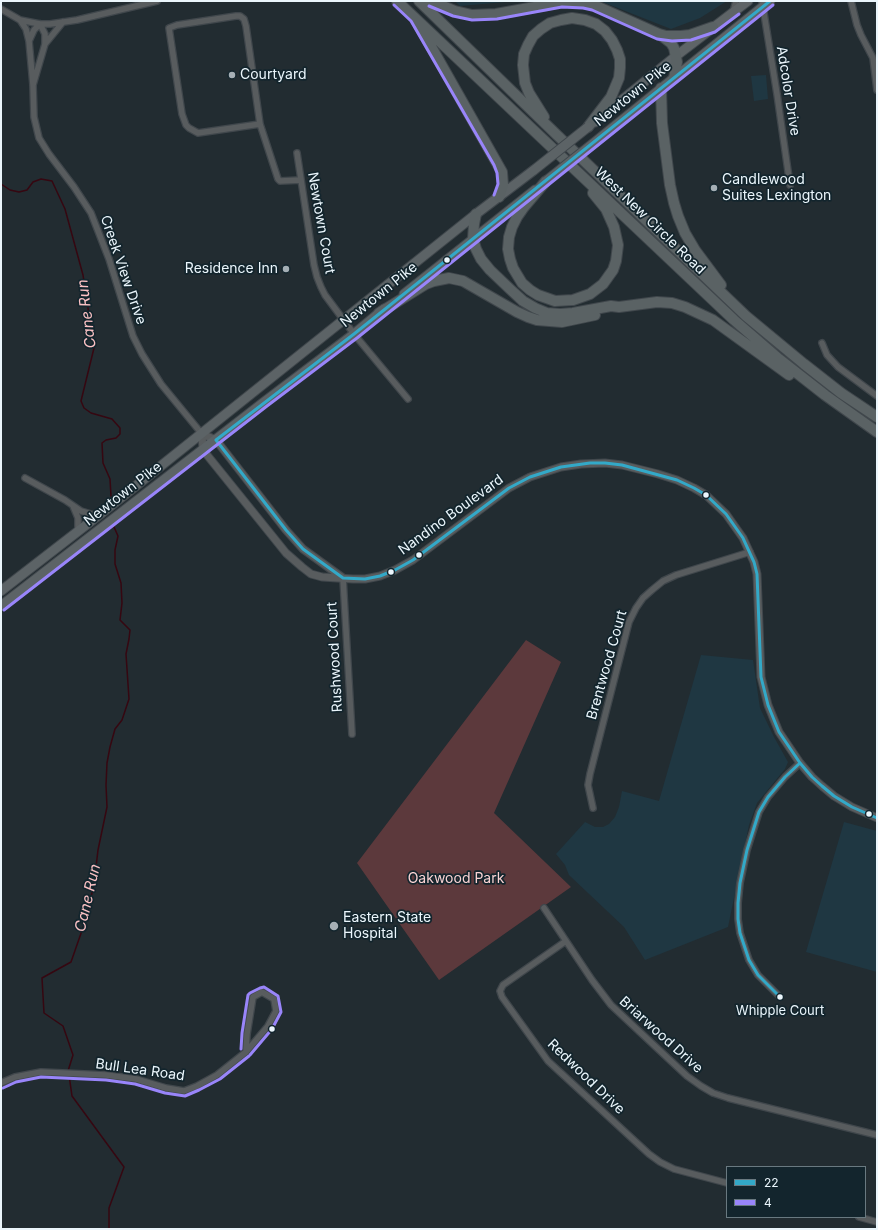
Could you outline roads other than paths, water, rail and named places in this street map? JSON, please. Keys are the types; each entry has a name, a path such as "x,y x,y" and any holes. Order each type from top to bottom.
{"highway":[{"name":"West New Circle Road","path":"397,1 734,320 825,396 877,432"},
{"name":"West New Circle Road","path":"419,1 746,316 804,364 877,417"},
{"path":"431,1 455,11 472,15 496,14 562,2 584,3 594,5 666,36 690,35 713,27"},
{"path":"415,18 500,167 504,185 499,197"},
{"path":"558,136 529,93 525,83 523,65 524,54 533,36 550,23 572,18 585,20 596,24 605,31 617,50 620,59 619,78 615,89 611,97 588,127"},
{"path":"659,34 671,43 674,48 676,56 676,70 674,78"},
{"name":"Newtown Pike","path":"1,591 202,434 676,56"},
{"name":"Newtown Pike","path":"1,606 354,334 674,78"},
{"path":"661,88 662,123 667,164 670,185 678,216 685,233 695,250 746,316"},
{"path":"546,181 524,207 512,227 509,243 510,259 522,283 530,290 542,297 555,301 573,300 590,294 603,284 616,261 618,245 614,227 606,209 573,166"},
{"path":"476,214 474,238 476,249 481,259 490,270 523,301 535,308 547,313 560,314 611,306 619,307 656,302 672,303 701,313 713,320 808,389 825,396"},
{"path":"379,313 426,284 450,278 463,281 517,312 537,320 554,322 572,320 611,312 619,307"}],"main road":[{"name":"Newtown Pike","path":"676,56 748,1"},
{"name":"Newtown Pike","path":"674,78 765,3"}],"street":[{"path":"1,9 20,20 40,24 50,24 157,1"},
{"path":"733,13 736,1"},
{"path":"851,1 861,36 873,58 877,90"},
{"name":"Adcolor Drive","path":"765,3 790,185"},
{"path":"260,124 198,133 186,125 182,114 170,28 177,25 236,16 240,16 244,19 260,124 278,179 280,181 301,180"},
{"name":"Creek View Drive","path":"20,20 26,29 29,41 34,116 39,138 91,213 109,259 132,336 150,369 202,434"},
{"name":"Creek View Drive","path":"45,44 63,22"},
{"path":"29,41 34,30 40,24"},
{"name":"Creek View Drive","path":"33,85 45,44 45,34 40,24"},
{"name":"Newtown Court","path":"297,153 313,261 317,277 326,295 354,334 408,399"},
{"path":"822,344 827,355 838,367 877,396"},
{"path":"203,450 202,434 216,440 296,542 310,555 343,578"},
{"name":"Nandino Boulevard","path":"203,450 295,562 302,568 317,576 334,578 365,579 380,576 395,570 413,560 509,488 530,477 555,469 577,464 590,463 622,465 677,480 694,488 706,495 726,514 744,538 754,562 757,574 760,662 764,691 779,732 800,763 812,777 834,796 852,807 877,818"},
{"path":"25,478 65,500 81,511 94,515 102,512"},
{"path":"73,506 78,518 78,531"},
{"name":"Brentwood Court","path":"593,808 588,785 589,780 629,622 636,608 643,598 652,590 676,575 750,552"},
{"name":"Rushwood Court","path":"343,578 352,734"},
{"path":"780,997 758,975 749,960 740,933 738,903 740,883 747,850 760,812 768,797 785,777 800,763"},
{"name":"Briarwood Drive","path":"544,908 566,942 611,1005 687,1076 701,1086 728,1098 877,1135"},
{"name":"Redwood Drive","path":"566,942 503,985 500,991 502,997 548,1061 649,1154 674,1169 726,1183"},
{"name":"Bull Lea Road","path":"1,1083 15,1077 41,1072 97,1074 136,1079 166,1088 184,1090 203,1083 217,1075 246,1052 268,1026 276,1011 274,999 262,992 253,997 247,1034 246,1052"},
{"path":"863,1218 877,1222"}],"waterway":[{"name":"Cane Run","path":"1,184 10,190 19,192 27,190 33,182 41,179 52,181 65,209 83,275 94,348 81,401 84,408 91,413 112,419 120,428 120,434 116,438 106,440 102,443 103,463 110,479 111,496"},
{"name":"Cane Run","path":"68,1071 73,1055 63,1026 44,1013 42,978 71,962 86,919 94,884 98,850 107,807 107,763 110,747 115,729 122,720 129,699 126,654 130,630 120,620 122,603 121,583 115,564 115,550 118,536 114,527"},
{"name":"Cane Run","path":"69,1075 72,1096 124,1167 109,1208 109,1229"}],"place":[{"name":"Courtyard","path":"232,75"},
{"name":"Candlewood Suites Lexington","path":"714,188"},
{"name":"Residence Inn","path":"286,269"},
{"name":"Eastern State Hospital","path":"334,926"},
{"name":"Whipple Court","path":"780,997"}],"park label":[{"name":"Oakwood Park","path":"456,879"}]}
